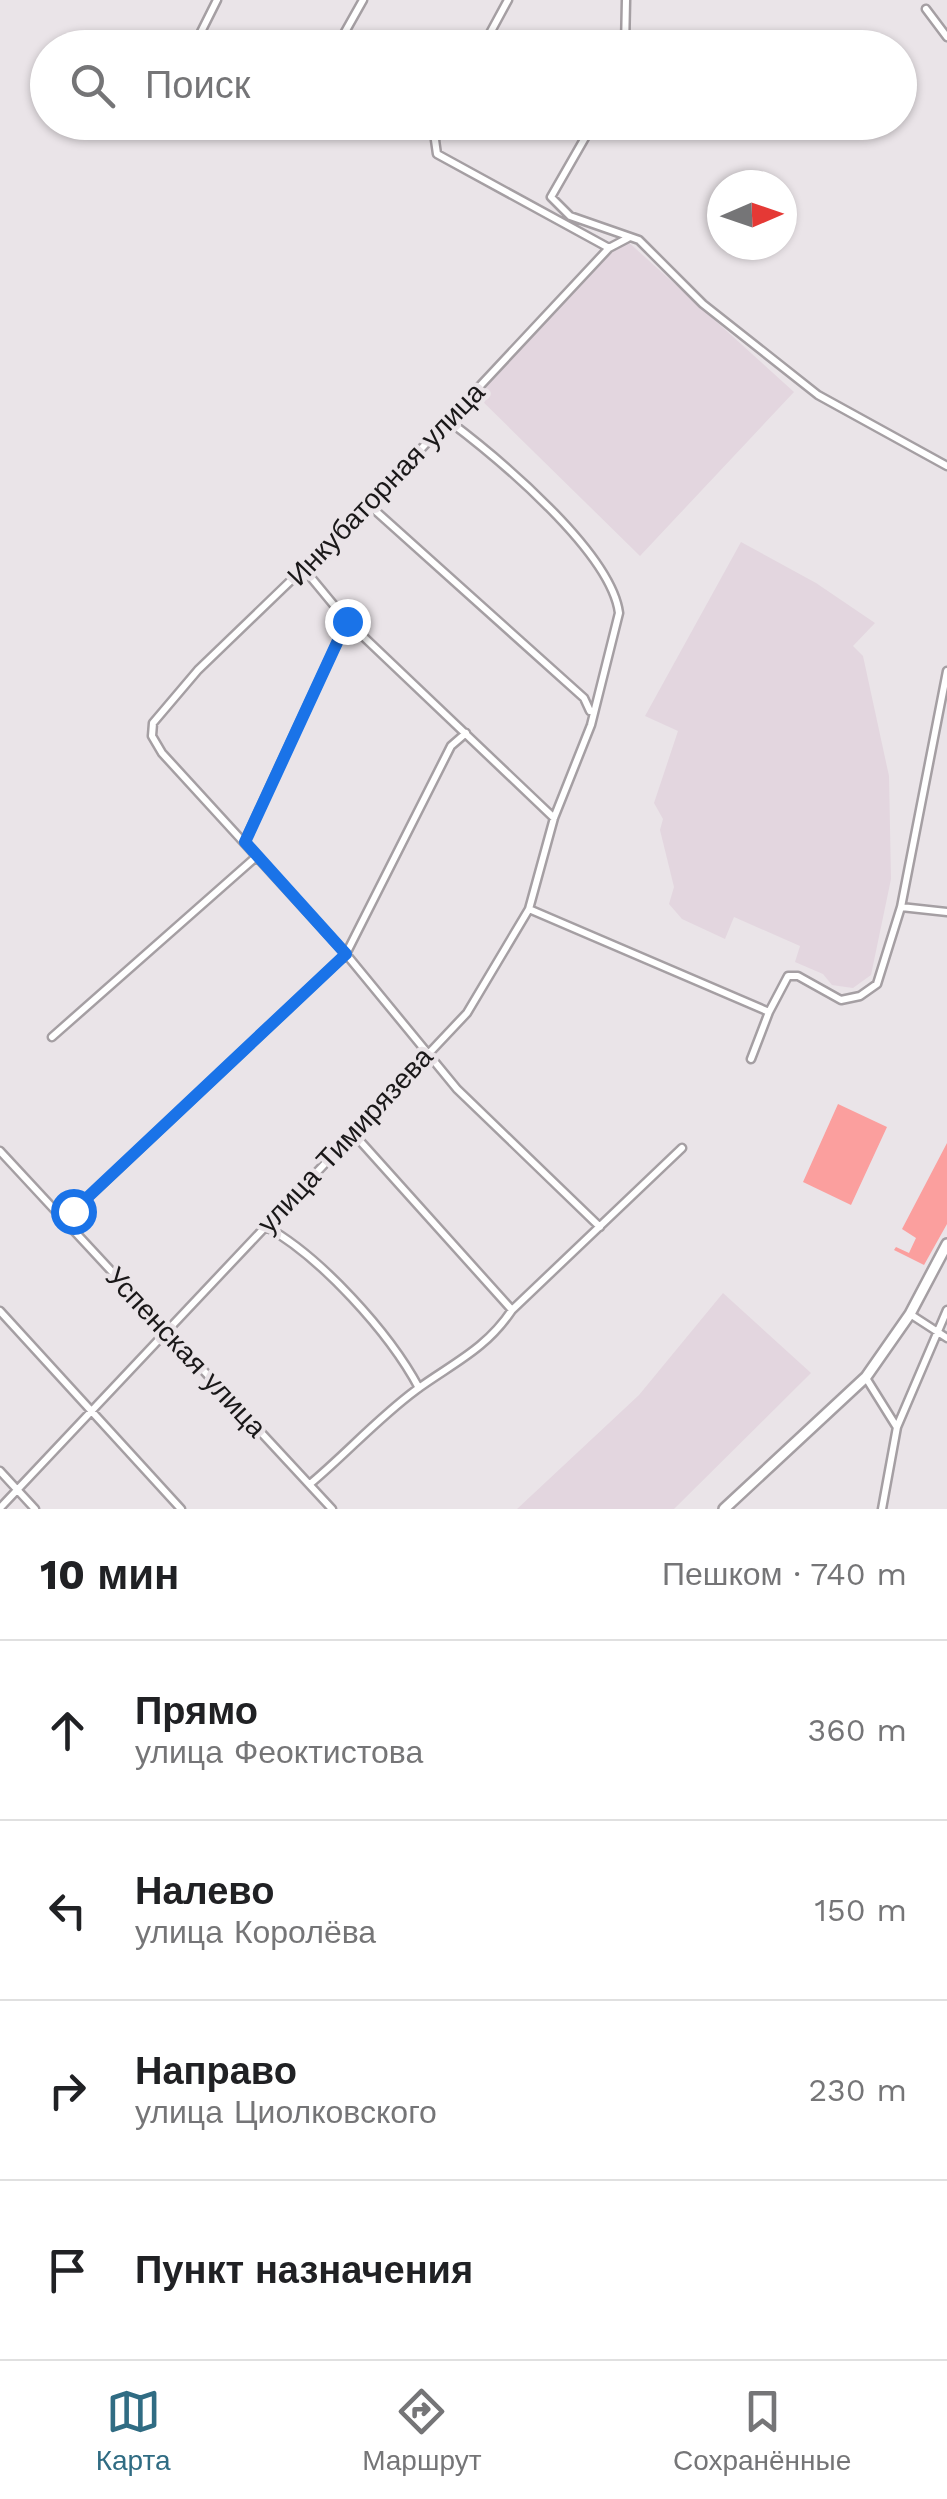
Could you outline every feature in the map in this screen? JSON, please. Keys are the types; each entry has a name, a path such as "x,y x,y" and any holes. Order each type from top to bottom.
{"main road":[{"path":"724,1509 866,1377 910,1314 947,1244"}],"street":[{"path":"202,30 216,0"},
{"path":"346,30 363,0"},
{"path":"492,30 508,0"},
{"path":"625,30 626,0"},
{"path":"926,10 934,14 947,37"},
{"path":"436,140 437,154 609,248"},
{"path":"584,140 551,198 570,216 639,240 703,304 818,396 947,466"},
{"name":"Инкубаторная улица","path":"245,842 162,753 152,736 153,723 198,670 369,506 609,248 628,238"},
{"name":"улица Тимирязева","path":"0,1508 417,1066 426,1051 467,1012 529,909 554,818 591,725 591,712 619,612 617,595 605,574 535,496 501,461 449,421"},
{"path":"369,506 584,698 591,712"},
{"path":"304,569 347,621 554,818"},
{"path":"347,621 245,842 346,954 458,1089 600,1226"},
{"path":"751,1059 788,976 798,976 841,1000 860,996 877,984 901,908 947,671"},
{"path":"64,1219 346,954 451,746 466,733"},
{"path":"52,1036 256,856"},
{"path":"901,908 947,912"},
{"path":"529,909 769,1012"},
{"path":"352,1132 512,1310"},
{"path":"310,1484 419,1388 446,1374 496,1332 512,1310 682,1148"},
{"name":"Успенская улица","path":"0,1151 332,1509"},
{"path":"265,1226 297,1244 403,1358 419,1388"},
{"path":"882,1509 896,1428 947,1310"},
{"path":"0,1311 181,1509"},
{"path":"910,1314 947,1338"},
{"path":"866,1377 896,1428"},
{"path":"0,1471 35,1509"}],"shaded area":[{"path":"625,239 794,392 640,556 475,394"},
{"path":"741,542 816,583 875,623 853,646 863,656 889,776 891,879 871,975 853,988 832,985 823,974 795,962 800,946 734,917 725,939 682,919 669,904 674,887 660,830 663,819 654,803 678,731 645,716"},
{"path":"838,1104 887,1127 851,1205 803,1182"},
{"path":"947,1143 947,1224 924,1265 894,1250 896,1247 909,1253 916,1238 902,1229"},
{"path":"723,1293 811,1373 674,1509 517,1509 639,1395"}],"route":[{"path":"73,1211 324,970 346,954 245,842 347,621"}]}
